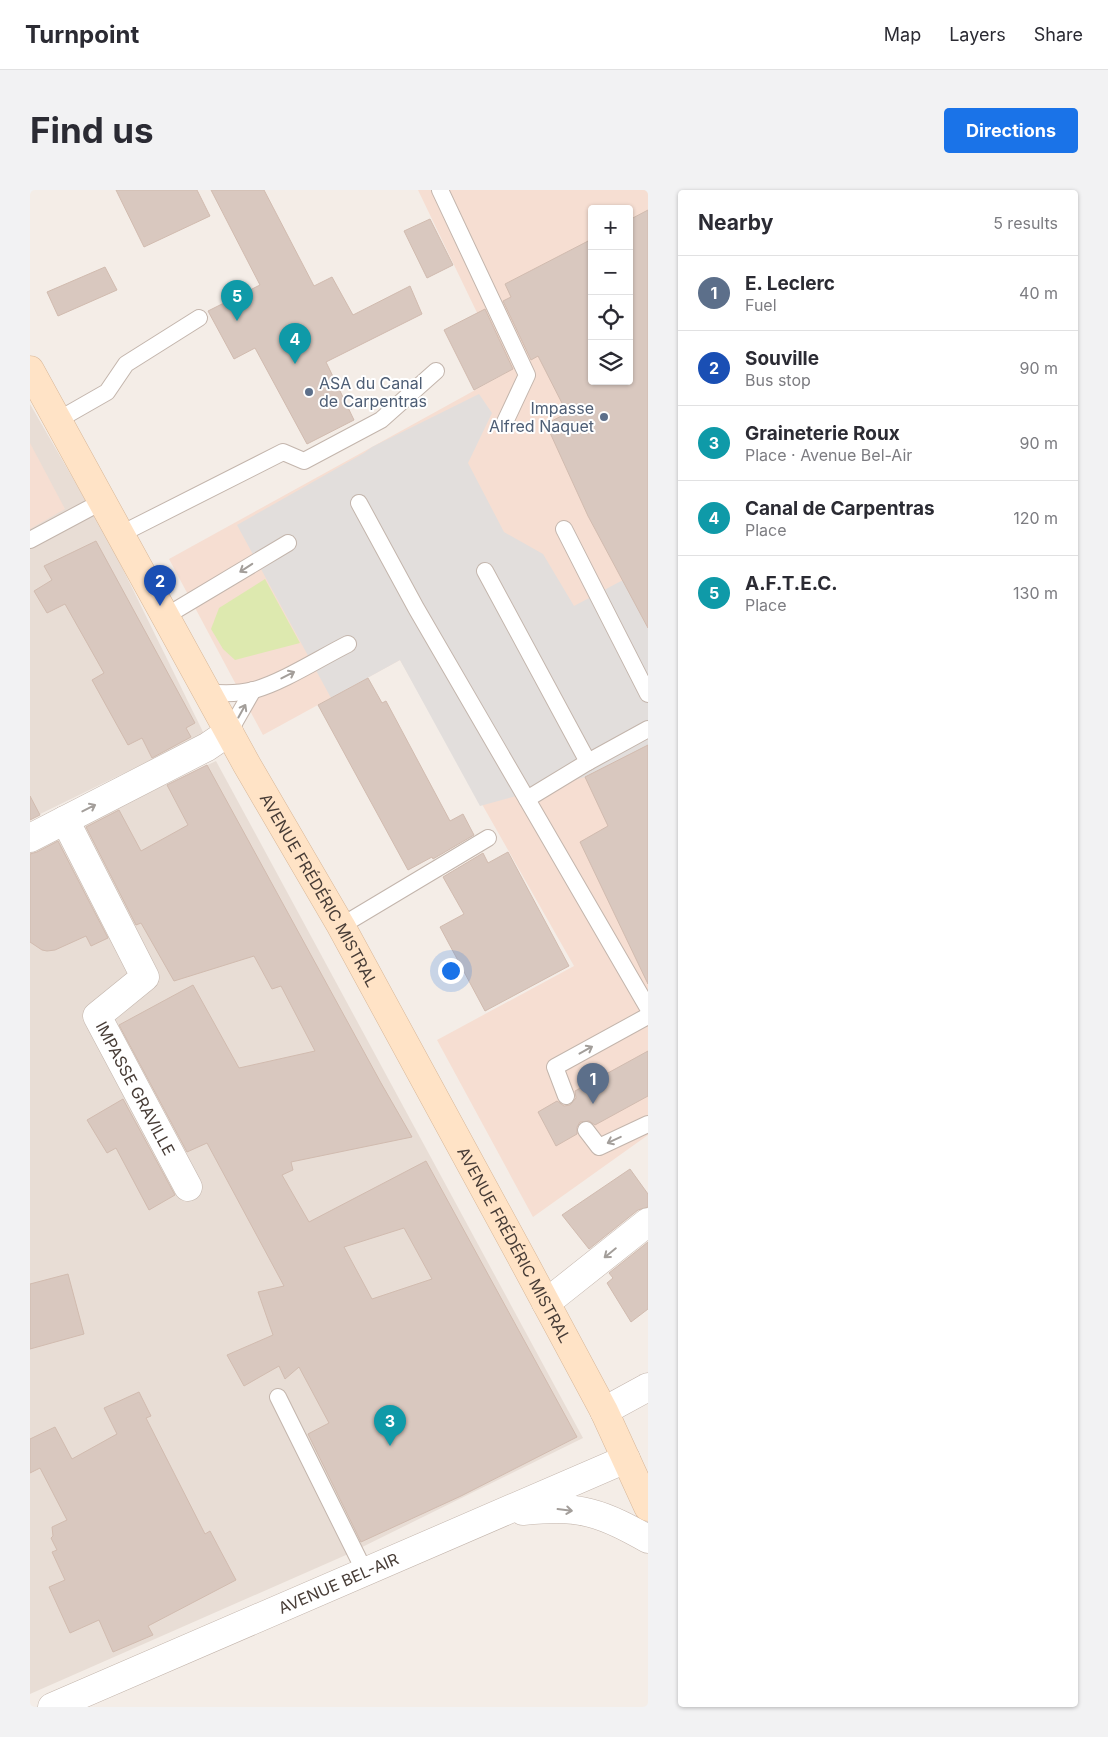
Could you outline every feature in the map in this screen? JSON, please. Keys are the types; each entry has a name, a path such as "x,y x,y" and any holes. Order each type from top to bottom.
{"main road":[{"name":"AVENUE FRÉDÉRIC MISTRAL","path":"30,370 229,732 341,926 604,1411 626,1459"},
{"path":"626,1459 648,1507"}],"street":[{"path":"30,838 207,747 229,732"},
{"name":"IMPASSE GRAVILLE","path":"66,820 145,977 96,1016 188,1187"},
{"path":"546,1303 648,1222"},
{"path":"604,1411 648,1387"},
{"name":"AVENUE BEL-AIR","path":"52,1707 626,1459"},
{"path":"499,1514 553,1508 590,1513 620,1524 648,1539"}],"lane":[{"path":"440,190 527,375 505,422"},
{"path":"58,420 107,392 126,364 199,318"},
{"path":"121,534 283,452 304,461 382,420 436,371"},
{"path":"30,540 103,501"},
{"path":"359,503 416,608 648,1008"},
{"path":"564,530 648,694"},
{"path":"166,616 288,543"},
{"path":"485,571 588,762"},
{"path":"207,692 233,693 253,690 274,682 348,644"},
{"path":"229,732 253,690"},
{"path":"527,799 648,729"},
{"path":"341,926 488,838"},
{"path":"566,1096 555,1067 648,1016"},
{"path":"586,1130 599,1147 648,1124"},
{"path":"278,1397 365,1572"}],"shaded area":[{"path":"418,190 648,190 648,1135 533,1217 437,1040 574,966 400,660 263,735 169,559 506,373"},
{"path":"479,394 492,413 468,463 504,532 543,554 574,606 623,580 648,628 648,745 585,777 480,806 400,660 331,698 237,525 372,447"},
{"path":"30,404 109,541 204,734 30,819"},
{"path":"30,443 65,509 30,529"},
{"path":"216,761 583,1438 346,1555 30,1694 30,851 81,824"}],"green space":[{"path":"265,579 300,643 235,660 223,649 211,629 219,608"}],"building":[{"path":"116,190 197,190 210,216 144,247"},
{"path":"211,190 264,190 314,286 332,277 353,315 410,286 422,314 326,362 354,420 307,444 255,348 234,359 208,311 260,285"},
{"name":"Impasse Alfred Naquet","path":"648,210 648,628 588,516 546,424 567,413 538,356 531,360 503,301 511,297 505,284 588,241 588,385 633,385 633,218"},
{"path":"430,219 453,265 427,278 404,231"},
{"path":"105,267 117,290 58,316 47,292"},
{"path":"485,309 513,369 474,390 444,330"},
{"path":"96,541 195,723 186,728 191,737 152,758 142,738 128,745 92,680 104,673 65,604 47,613 34,591 52,580 44,566"},
{"path":"368,678 382,703 386,701 450,821 463,814 474,835 433,859 432,857 408,870 318,705"},
{"path":"648,745 648,984 580,842 608,826 585,777"},
{"path":"207,765 412,1137 291,1162 293,1170 282,1175 309,1222 426,1161 577,1437 461,1496 361,1542 308,1434 329,1423 299,1367 285,1379 279,1366 244,1386 227,1355 273,1335 258,1292 284,1286 207,1143 187,1152 119,1025 193,985 239,1068 315,1051 281,986 272,989 254,956 174,981 141,923 136,925 86,827 119,810 141,851 188,825 167,785","holes":["404,1228 432,1279 372,1299 344,1247"]},
{"path":"30,796 40,815 30,820"},
{"path":"58,841 108,938 91,946 86,936 55,950 47,951 30,942 30,854"},
{"path":"508,852 569,966 485,1011 440,927 464,914 443,877 483,853 488,863"},
{"path":"648,1051 648,1096 595,1125 589,1121 580,1122 577,1127 577,1134 556,1146 538,1112 557,1101 564,1106 570,1105 576,1098 575,1091"},
{"path":"123,1099 175,1195 149,1210 116,1148 107,1153 87,1120"},
{"path":"630,1169 648,1194 648,1207 638,1210 589,1249 562,1215"},
{"path":"648,1242 648,1309 631,1322 607,1283 613,1278 609,1273"},
{"path":"68,1274 84,1334 30,1349 30,1284"},
{"path":"139,1392 151,1416 146,1418 205,1534 210,1531 236,1580 148,1626 153,1635 113,1652 99,1620 70,1633 49,1587 65,1580 52,1552 57,1550 51,1538 53,1536 52,1527 67,1520 40,1468 30,1473 30,1439 55,1427 72,1459 117,1434 104,1408"}],"place":[{"name":"A.F.T.E.C.","path":"237,321"},
{"name":"Canal de Carpentras","path":"295,364"},
{"name":"ASA du Canal de Carpentras","path":"309,392"},
{"name":"Impasse Alfred Naquet","path":"604,417"},
{"name":"Souville","path":"160,606"},
{"name":"E. Leclerc","path":"593,1104"},
{"name":"Graineterie Roux","path":"390,1446"}]}
